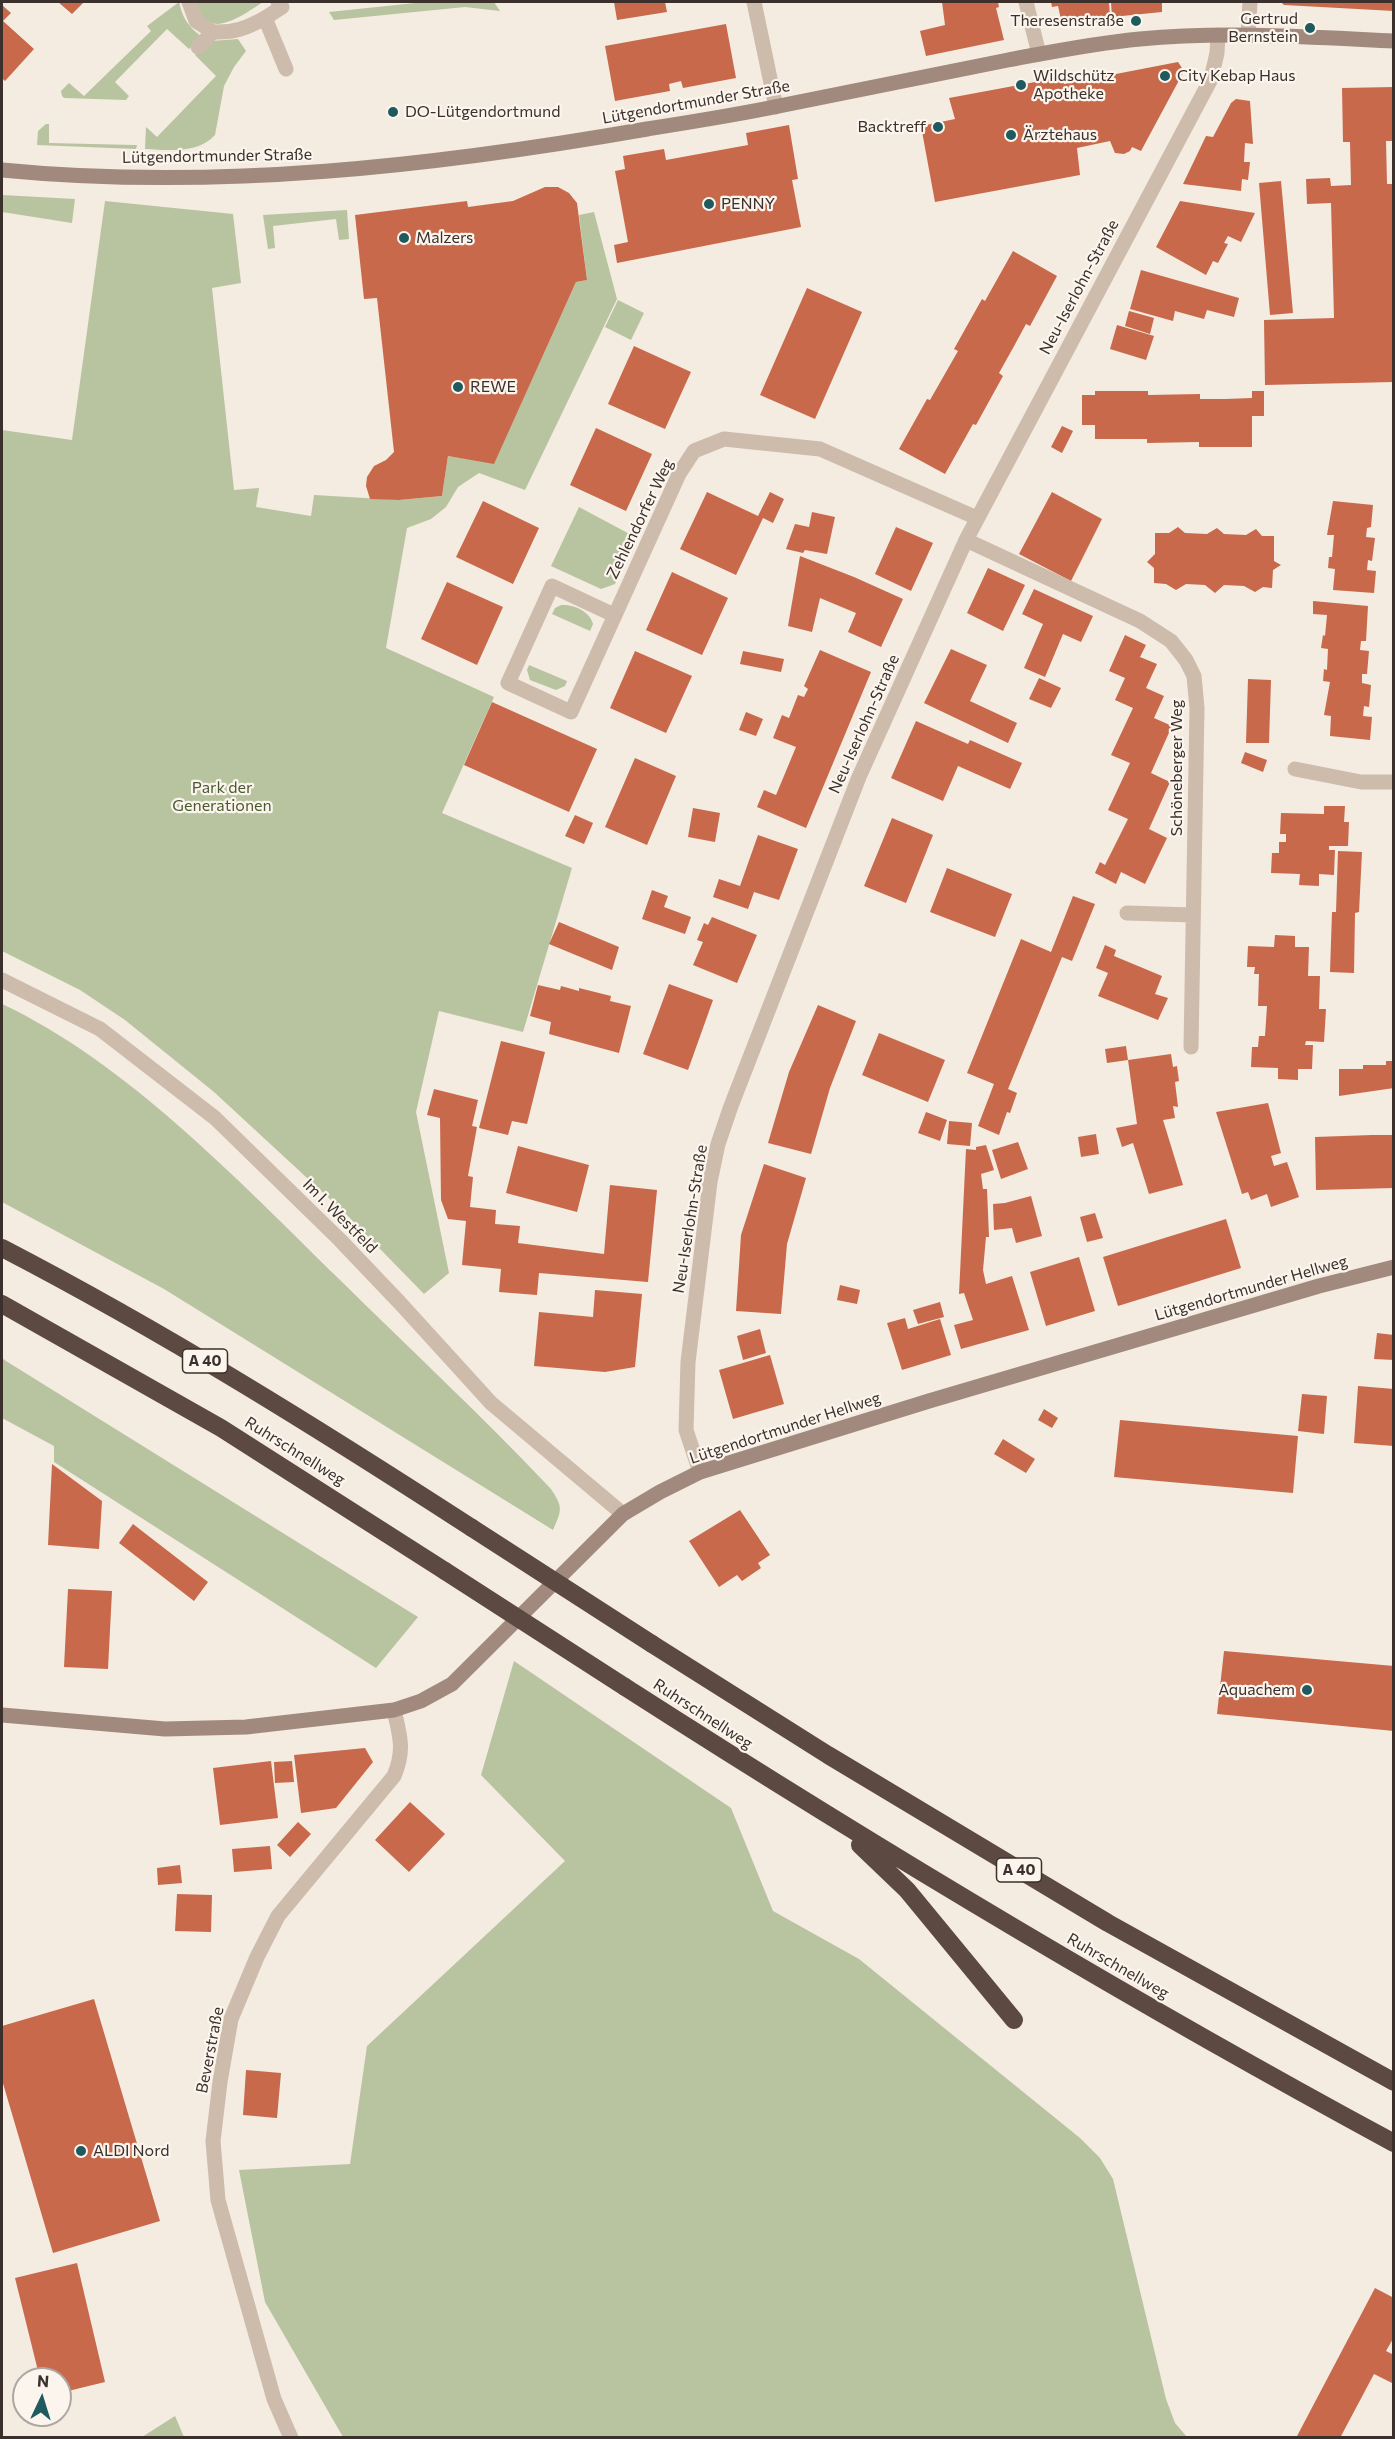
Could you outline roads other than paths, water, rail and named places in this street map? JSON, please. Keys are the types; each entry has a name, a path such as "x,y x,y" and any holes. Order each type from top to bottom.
{"highway":[{"name":"Ruhrschnellweg","path":"2,1248 82,1290 227,1373 347,1446 828,1755 1108,1923 1394,2082"},
{"name":"Ruhrschnellweg","path":"2,1304 221,1428 796,1797 1117,1988 1394,2142"},
{"path":"796,1797 867,1850 907,1890 1014,2020"}],"main road":[{"name":"Lütgendortmunder Straße","path":"2,170 138,177 247,176 471,158 776,107 1039,54 1138,39 1248,35 1394,41"},
{"name":"Lütgendortmunder Hellweg","path":"2,1715 165,1729 246,1727 394,1710 421,1701 452,1684 623,1514 700,1472 929,1401 1319,1286 1394,1267"}],"street":[{"path":"189,2 196,21 213,32 227,33 245,29 265,18 282,7 278,2"},
{"path":"754,2 776,107"},
{"path":"1026,2 1039,54"},
{"path":"1248,35 1250,2"},
{"path":"265,18 286,69"},
{"path":"198,47 213,32"},
{"name":"Neu-Iserlohn-Straße","path":"700,1472 686,1430 685,1395 710,1182 718,1144 766,1012 859,777 977,518 1211,79 1218,35"},
{"name":"Zehlendorfer Weg","path":"614,615 552,586 508,683 571,712 679,474 694,451 724,439 820,449 977,518"},
{"name":"Schöneberger Weg","path":"966,540 1140,621 1171,641 1186,660 1194,676 1197,708 1191,1047"},
{"path":"1295,769 1361,782 1394,782"},
{"path":"1127,913 1193,915"},
{"name":"Im I. Westfeld","path":"2,980 100,1029 215,1118 378,1279 491,1404 623,1514"},
{"name":"Beverstraße","path":"291,2438 274,2399 218,2200 213,2141 220,2082 231,2019 278,1916 394,1776 400,1760 401,1748 394,1710"}],"place":[{"name":"Theresenstraße","path":"1136,21"},
{"name":"Gertrud Bernstein","path":"1310,28"},
{"name":"City Kebap Haus","path":"1165,76"},
{"name":"Wildschütz Apotheke","path":"1021,85"},
{"name":"DO-Lütgendortmund","path":"393,112"},
{"name":"Backtreff","path":"938,127"},
{"name":"Ärztehaus","path":"1011,135"},
{"name":"PENNY","path":"709,204"},
{"name":"Malzers","path":"404,238"},
{"name":"REWE","path":"458,387"},
{"name":"Aquachem","path":"1307,1690"},
{"name":"ALDI Nord","path":"81,2151"}],"park label":[{"name":"Park der Generationen","path":"222,797"}]}
